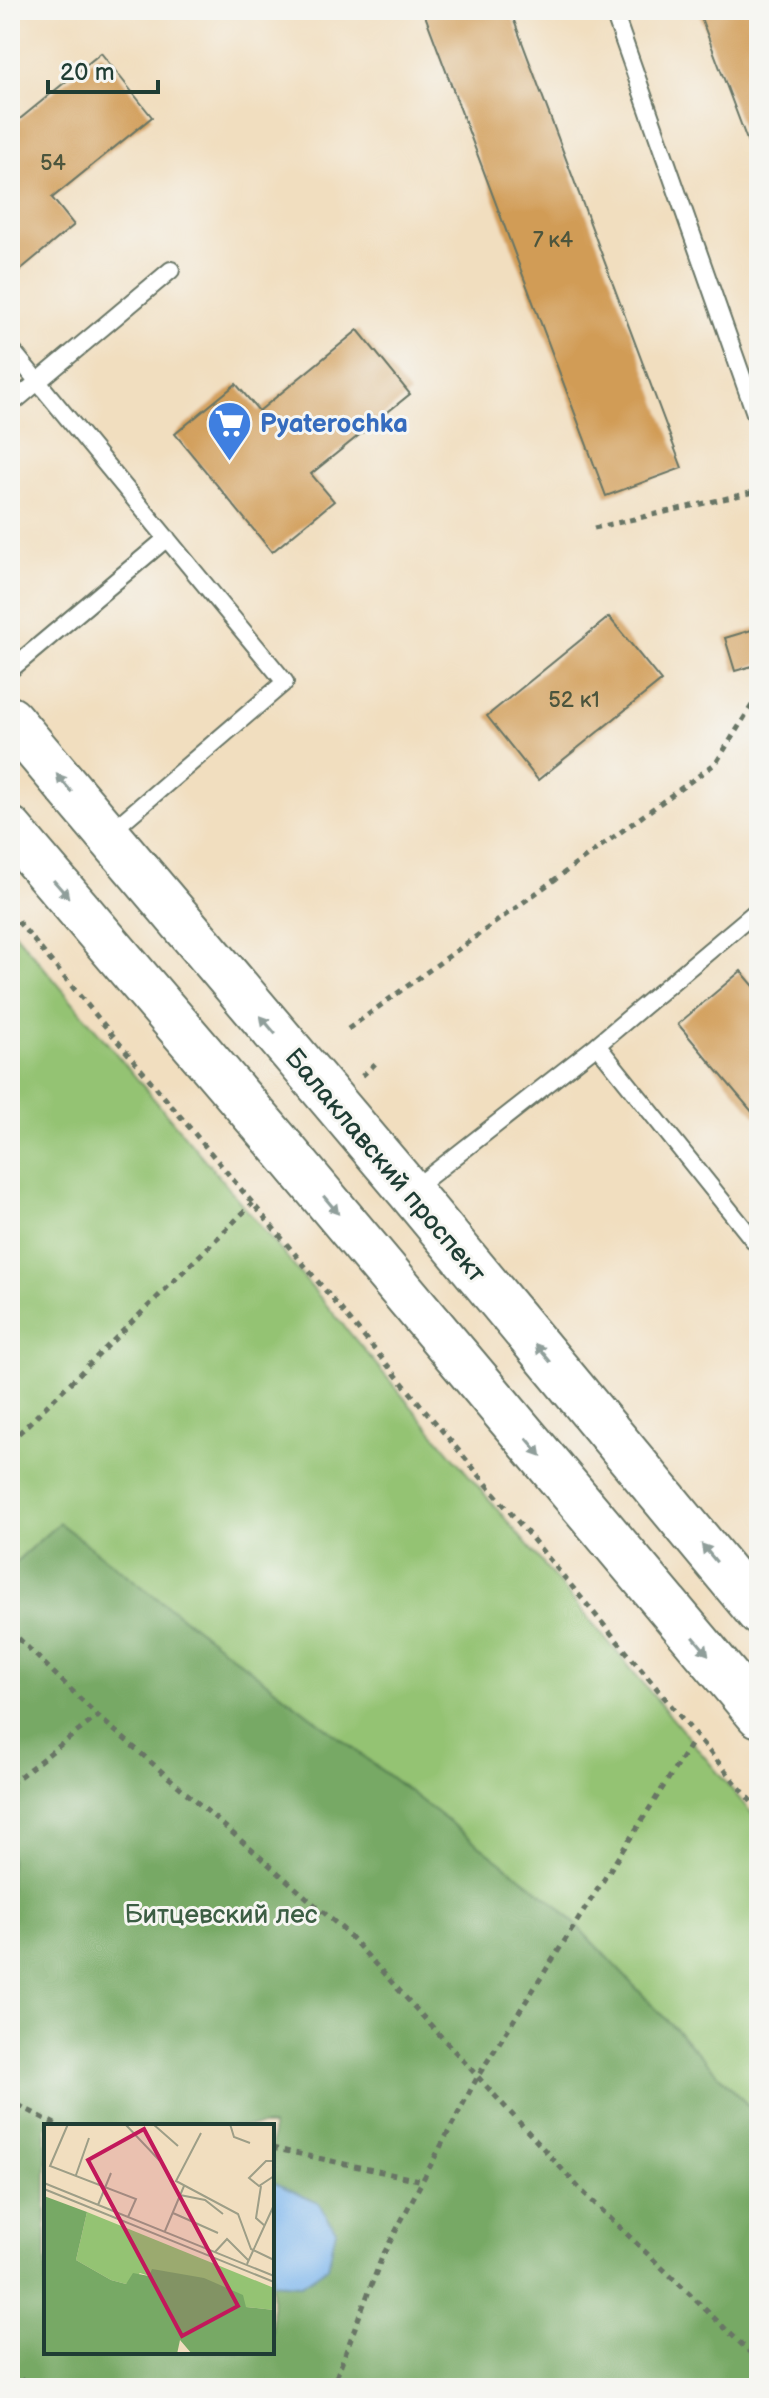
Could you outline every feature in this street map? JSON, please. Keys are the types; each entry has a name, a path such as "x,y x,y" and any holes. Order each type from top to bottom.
{"main road":[{"name":"Балаклавский проспект","path":"10,719 410,1192 759,1613"},
{"path":"10,829 759,1715"}],"lane":[{"path":"613,10 756,416"},
{"path":"10,405 171,270"},
{"path":"10,348 285,682 107,834"},
{"path":"10,670 167,538"},
{"path":"410,1192 597,1045 759,909"},
{"path":"597,1045 759,1247"}],"path":[{"path":"756,416 759,504"},
{"path":"594,528 757,492"},
{"path":"348,1029 716,763 759,694"},
{"path":"10,912 759,1811"},
{"path":"236,1184 243,1177"},
{"path":"10,1442 253,1203"},
{"path":"10,1630 98,1716 345,1931 581,2190 759,2361"},
{"path":"10,1784 98,1716"},
{"path":"332,2388 382,2257 478,2076 692,1742"},
{"path":"10,2096 20,2106 55,2124"},
{"path":"10,2156 20,2106"},
{"path":"274,2148 423,2181"},
{"path":"10,2377 24,2380 32,2388"}],"green space":[{"path":"10,927 759,1822 759,2117 557,1905 59,1523 10,1567"},
{"name":"Битцевский лес","path":"59,1523 557,1905 759,2117 759,2388 10,2388 10,1567"}],"water":[{"path":"274,2183 318,2203 336,2230 328,2267 301,2285 274,2283"}],"building":[{"path":"423,10 510,10 682,468 606,496"},
{"path":"698,10 759,10 759,172"},
{"path":"101,53 152,117 52,198 74,225 14,275 10,271 10,127"},
{"path":"358,330 410,394 311,474 334,501 272,552 175,434 236,384 259,411"},
{"path":"609,617 661,681 538,780 487,716"},
{"path":"758,628 759,664 735,671 725,638"},
{"path":"741,971 759,992 759,1120 678,1024"}],"place":[{"name":"Pyaterochka","path":"229,462"}]}
